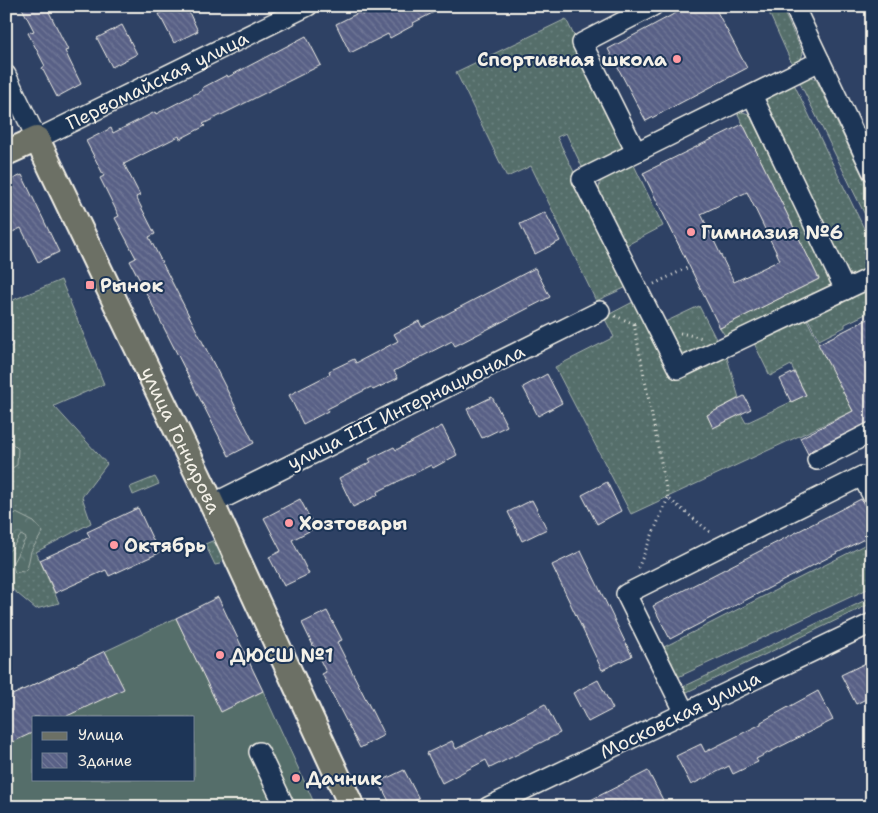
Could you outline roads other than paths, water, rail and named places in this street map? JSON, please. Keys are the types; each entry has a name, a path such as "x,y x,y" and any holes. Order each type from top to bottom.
{"main road":[{"name":"Первомайская улица","path":"6,153 37,138"},
{"name":"улица Гончарова","path":"37,138 212,504 352,807"}],"street":[{"name":"Первомайская улица","path":"37,138 308,6"},
{"path":"636,152 582,43 653,6"},
{"path":"794,6 872,171"},
{"path":"820,61 582,179 678,369 872,277"},
{"name":"улица Гончарова","path":"6,75 37,138"},
{"path":"752,95 844,290"},
{"name":"улица III Интернационала","path":"212,504 600,311"},
{"path":"816,460 872,432"},
{"path":"685,713 626,594 862,476 872,495"},
{"name":"Московская улица","path":"488,807 872,622"},
{"path":"259,752 285,807"}],"place":[{"name":"Спортивная школа","path":"677,59"},
{"name":"Гимназия №6","path":"691,232"},
{"name":"Рынок","path":"90,285"},
{"name":"Хозтовары","path":"289,523"},
{"name":"Октябрь","path":"114,545"},
{"name":"ДЮСШ №1","path":"220,655"},
{"name":"Дачник","path":"296,778"}]}
